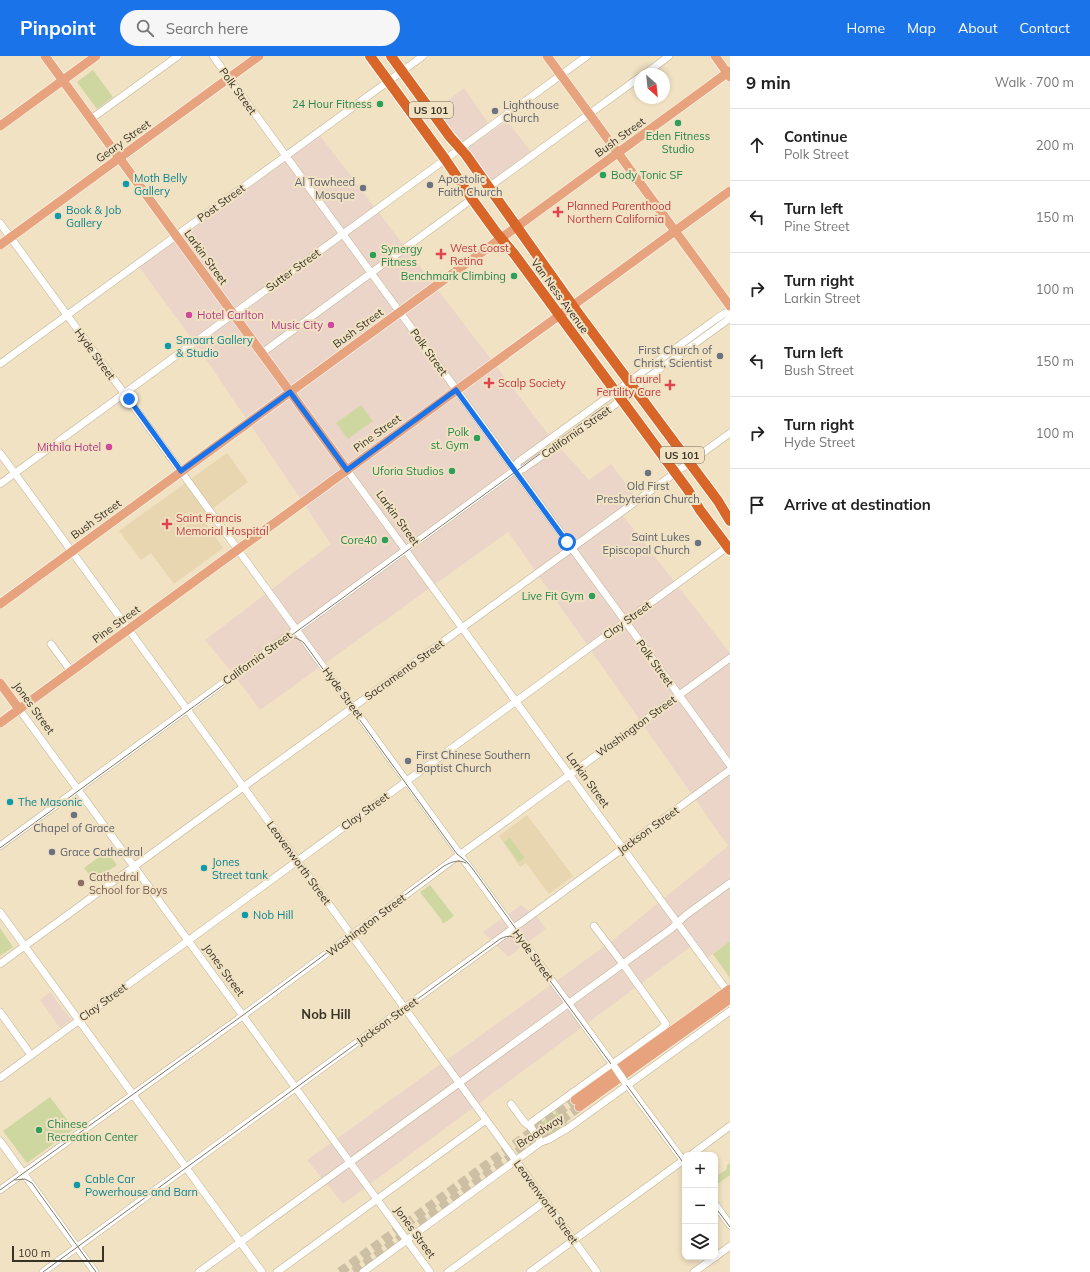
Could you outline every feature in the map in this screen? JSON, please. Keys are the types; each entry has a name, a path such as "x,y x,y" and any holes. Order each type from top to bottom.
{"highway":[{"name":"Van Ness Avenue","path":"370,56 445,159 472,199 688,490 700,510 729,547"},
{"name":"Van Ness Avenue","path":"391,56 450,137 489,187 516,227 631,386 718,501 730,521"}],"main road":[{"name":"Larkin Street","path":"45,56 347,470"},
{"path":"0,126 96,56"},
{"name":"Geary Street","path":"0,245 259,56"},
{"path":"547,56 730,306"},
{"path":"715,56 729,74"},
{"name":"Bush Street","path":"0,604 516,227 729,74"},
{"name":"Pine Street","path":"0,723 730,191"},
{"name":"Jones Street","path":"0,683 19,709"},
{"path":"577,1103 729,994"}],"street":[{"path":"91,119 178,56"},
{"name":"Polk Street","path":"213,56 730,765"},
{"name":"Post Street","path":"0,364 423,56"},
{"name":"Sutter Street","path":"0,484 587,56"},
{"path":"653,68 669,56"},
{"path":"489,187 634,81"},
{"path":"262,353 472,199"},
{"name":"Hyde Street","path":"0,223 568,1004 682,1158"},
{"name":"California Street","path":"631,386 716,319 725,313 730,312"},
{"name":"California Street","path":"515,470 518,462 729,319 730,316"},
{"name":"California Street","path":"0,846 515,470 523,469 590,422 618,395"},
{"name":"Sacramento Street","path":"0,964 730,433"},
{"name":"Leavenworth Street","path":"0,453 597,1272"},
{"name":"Larkin Street","path":"347,470 729,994"},
{"name":"Clay Street","path":"0,1078 729,547"},
{"path":"51,644 71,671"},
{"name":"Washington Street","path":"0,1190 243,1016 730,658"},
{"name":"Jones Street","path":"19,709 430,1272"},
{"name":"Jackson Street","path":"43,1272 730,770"},
{"path":"199,1272 671,929 686,915 730,883"},
{"path":"0,912 262,1272"},
{"path":"594,926 623,964"},
{"name":"Broadway","path":"530,1126 532,1122 613,1065 666,1024 623,964"},
{"name":"Broadway","path":"363,1272 541,1142 546,1141 567,1129 627,1084 730,1011"},
{"path":"0,1012 31,1055"},
{"path":"511,1104 530,1126 541,1142"},
{"path":"277,1272 486,1120"},
{"path":"695,1152 730,1126"},
{"path":"0,1141 95,1272"},
{"path":"530,1272 682,1162"},
{"path":"448,1272 545,1200"},
{"path":"718,1208 730,1225"},
{"path":"718,1255 730,1246"},
{"path":"694,1272 711,1260"}],"shaded area":[{"path":"464,88 493,130 507,121 532,153 489,183 436,110"},
{"path":"318,133 551,438 589,480 611,464 638,500 620,512 730,653 730,941 704,960 693,945 343,1204 307,1160 608,944 728,846 508,532 260,710 205,640 331,544 197,346 137,264"},
{"name":"Saint Francis Memorial Hospital","path":"227,453 248,482 201,517 223,548 174,584 151,553 141,560 119,531"},
{"path":"527,815 573,876 549,894 526,863 520,867 499,836"},
{"path":"521,905 537,917 546,929 508,957 483,932"},
{"path":"50,992 71,1020 60,1028 40,1000"}],"green space":[{"path":"93,70 113,97 97,109 77,82"},
{"path":"361,405 373,421 348,439 336,423"},
{"path":"510,838 525,858 519,862 504,842"},
{"path":"107,851 117,865 94,881 84,868"},
{"path":"430,885 454,916 444,923 420,892"},
{"path":"0,928 13,947 0,956"},
{"path":"730,941 730,978 713,954"},
{"name":"Chinese Recreation Center","path":"50,1097 74,1129 27,1163 3,1131"},
{"path":"557,1109 568,1123 544,1140 534,1127 556,1113 554,1111"},
{"path":"730,1163 730,1175 718,1184 718,1175 727,1169 727,1165"}],"tunnel":[{"path":"340,1272 575,1100"},
{"path":"354,1272 579,1107"}],"tram line":[{"path":"0,848 607,405"},
{"path":"286,639 295,638 304,643 457,854 472,868 524,940"},
{"path":"0,1190 246,1013 444,866 449,863 460,861 466,863"},
{"path":"43,1272 500,939 509,936 518,939 523,944 682,1161"},
{"path":"15,1180 25,1179 32,1183 96,1272"},
{"path":"718,1211 730,1227"}],"place":[{"name":"24 Hour Fitness","path":"380,104"},
{"name":"Lighthouse Church","path":"495,111"},
{"name":"Eden Fitness Studio","path":"678,123"},
{"name":"Body Tonic SF","path":"603,175"},
{"name":"Moth Belly Gallery","path":"126,184"},
{"name":"Apostolic Faith Church","path":"430,185"},
{"name":"Al Tawheed Mosque","path":"363,188"},
{"name":"Planned Parenthood Northern California","path":"558,212"},
{"name":"Book & Job Gallery","path":"58,216"},
{"name":"West Coast Retina","path":"441,254"},
{"name":"Synergy Fitness","path":"373,255"},
{"name":"Benchmark Climbing","path":"514,276"},
{"name":"Hotel Carlton","path":"189,315"},
{"name":"Music City","path":"331,325"},
{"name":"Smaart Gallery & Studio","path":"168,346"},
{"name":"First Church of Christ, Scientist","path":"720,356"},
{"name":"Scalp Society","path":"489,383"},
{"name":"Laurel Fertility Care","path":"670,385"},
{"name":"Polk st. Gym","path":"477,438"},
{"name":"Mithila Hotel","path":"109,447"},
{"name":"Uforia Studios","path":"452,471"},
{"name":"Old First Presbyterian Church","path":"648,473"},
{"name":"Saint Francis Memorial Hospital","path":"167,524"},
{"name":"Core40","path":"385,540"},
{"name":"Saint Lukes Episcopal Church","path":"698,543"},
{"name":"Live Fit Gym","path":"592,596"},
{"name":"First Chinese Southern Baptist Church","path":"408,761"},
{"name":"The Masonic","path":"10,802"},
{"name":"Chapel of Grace","path":"74,815"},
{"name":"Grace Cathedral","path":"52,852"},
{"name":"Jones Street tank","path":"204,868"},
{"name":"Cathedral School for Boys","path":"81,883"},
{"name":"Nob Hill","path":"245,915"},
{"name":"Chinese Recreation Center","path":"39,1130"},
{"name":"Cable Car Powerhouse and Barn","path":"77,1185"}],"district":[{"name":"Nob Hill","path":"326,1014"}],"route":[{"path":"129,399 181,471 290,392 347,470 456,390 567,542"}]}
